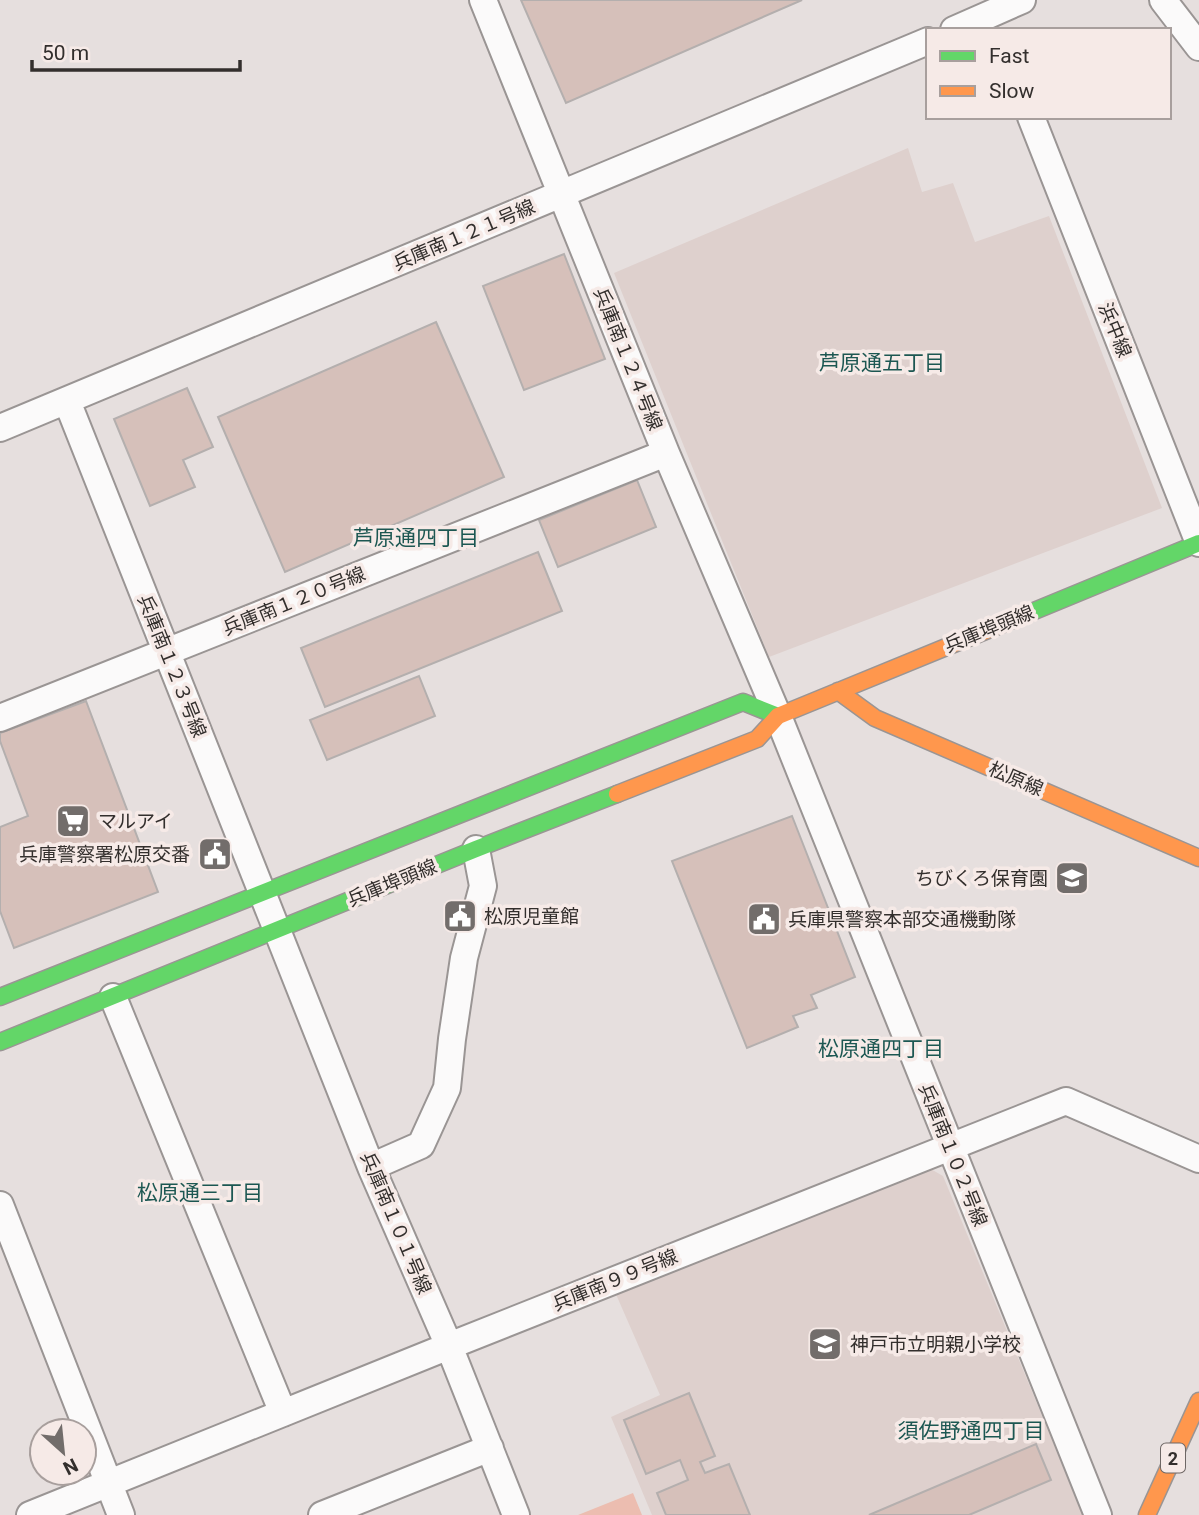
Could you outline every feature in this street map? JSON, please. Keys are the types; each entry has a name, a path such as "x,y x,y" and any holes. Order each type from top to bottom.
{"main road":[{"name":"兵庫埠頭線","path":"0,997 262,893 537,803 757,739 778,716 1199,543"},
{"name":"松原線","path":"838,691 875,718 1199,858"},
{"name":"兵庫埠頭線","path":"0,1042 476,849 537,803 743,702 778,716"},
{"name":"2","path":"1147,1515 1199,1401"}],"street":[{"name":"兵庫南１２４号線","path":"483,0 666,453 778,716"},
{"path":"959,28 1022,0"},
{"path":"1163,0 1199,47"},
{"name":"兵庫南１２１号線","path":"0,428 926,42"},
{"name":"浜中線","path":"1032,119 1199,543"},
{"name":"兵庫南１２３号線","path":"67,401 277,930"},
{"name":"兵庫南１２０号線","path":"0,718 666,453"},
{"name":"兵庫南１０２号線","path":"778,716 1098,1515"},
{"path":"371,1167 421,1145 447,1088 464,958 483,886 476,849"},
{"name":"兵庫南１０１号線","path":"277,930 371,1167 449,1346 516,1515"},
{"path":"113,997 283,1413"},
{"name":"兵庫南９９号線","path":"30,1515 1066,1101 1199,1159"},
{"path":"0,1205 121,1515"},
{"path":"322,1515 490,1448"}],"shaded area":[{"path":"908,148 922,192 953,183 975,242 1049,216 1162,508 769,657 614,273"},
{"name":"神戸市立明親小学校","path":"929,1168 943,1176 1083,1515 652,1515 611,1417 660,1395 615,1292"},
{"path":"633,1493 642,1515 578,1515"}],"building":[{"path":"521,0 802,0 566,103"},
{"path":"564,254 605,359 524,390 483,286"},
{"path":"436,322 504,477 285,572 218,417"},
{"path":"187,388 213,447 183,460 195,487 150,506 114,419"},
{"path":"637,480 656,527 558,567 539,520"},
{"path":"538,552 562,611 325,707 301,648"},
{"path":"419,676 435,716 327,760 310,720"},
{"name":"マルアイ","path":"86,701 158,892 14,948 0,911 0,827 28,816 0,741 0,733"},
{"name":"兵庫県警察本部交通機動隊","path":"792,816 855,977 811,995 817,1008 793,1016 798,1027 747,1048 672,861"},
{"path":"689,1393 715,1456 700,1462 705,1473 729,1464 750,1515 666,1515 657,1493 688,1480 680,1460 646,1474 624,1420"},
{"path":"1036,1444 1051,1480 969,1515 869,1515"}],"traffic: fast":[{"path":"1022,616 1199,543"},
{"path":"0,997 743,702 778,716"},
{"path":"0,1042 617,794"}],"traffic: slow":[{"path":"617,794 757,739 778,716 1022,616"},
{"path":"838,691 875,718 1199,858"},
{"path":"1147,1515 1199,1401"}],"place":[{"name":"マルアイ","path":"73,821"},
{"name":"兵庫警察署松原交番","path":"215,854"},
{"name":"ちびくろ保育園","path":"1072,878"},
{"name":"松原児童館","path":"460,916"},
{"name":"兵庫県警察本部交通機動隊","path":"764,919"},
{"name":"神戸市立明親小学校","path":"825,1344"}],"district":[{"name":"芦原通五丁目","path":"882,363"},
{"name":"芦原通四丁目","path":"416,538"},
{"name":"松原通四丁目","path":"881,1049"},
{"name":"松原通三丁目","path":"200,1193"},
{"name":"須佐野通四丁目","path":"971,1431"}]}
